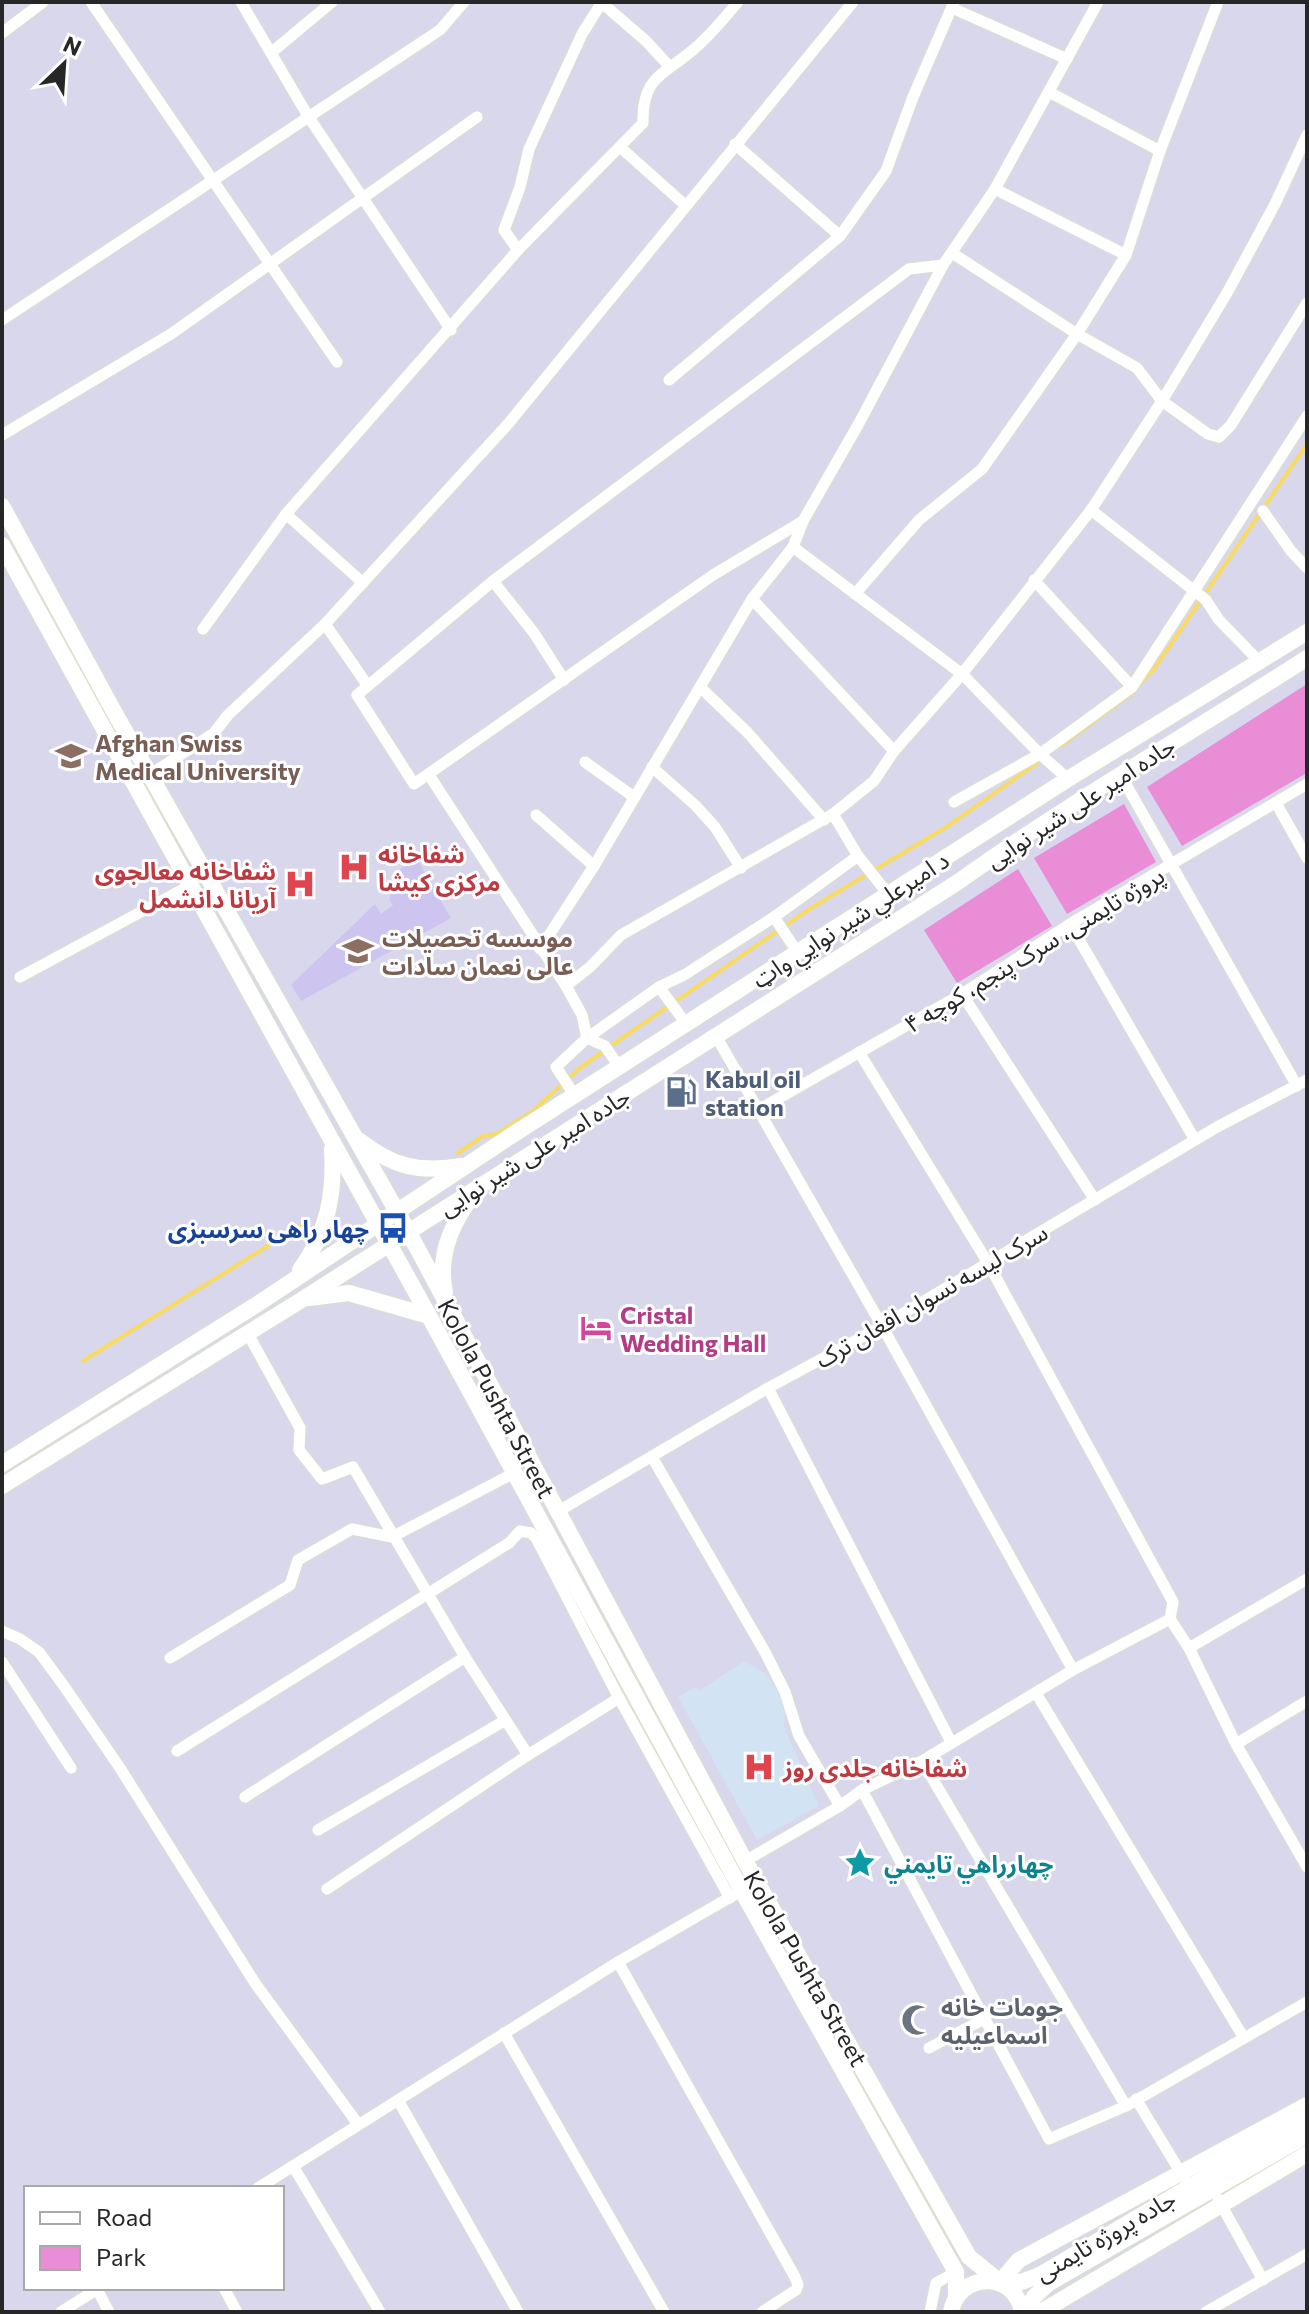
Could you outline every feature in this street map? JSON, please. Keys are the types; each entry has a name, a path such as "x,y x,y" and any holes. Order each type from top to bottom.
{"main road":[{"name":"Kolola Pushta Street","path":"2,506 408,1231 745,1861 969,2257 1016,2296 1024,2312"},
{"path":"2,545 429,1316 736,1894 956,2272 953,2304"},
{"name":"د امیرعلي شیر نوايي واټ","path":"2,1464 291,1282 467,1165 1068,779 1307,632"},
{"name":"جاده امیر علی شیر نوایی","path":"2,1486 248,1334 958,882 1120,774 1307,658"},
{"path":"352,1135 378,1155 412,1169 467,1165"},
{"path":"291,1282 312,1254 325,1226 334,1180 332,1144"},
{"path":"447,1305 441,1275 446,1241 459,1212 480,1185"},
{"path":"303,1299 349,1293 429,1316"},
{"name":"جاده پروژه تایمنی","path":"953,2304 974,2282 1021,2282 1040,2275 1307,2105"},
{"name":"جاده پروژه تایمنی","path":"1185,2180 1307,2118"},
{"name":"جاده پروژه تایمنی","path":"1024,2312 1049,2283 1307,2135"},
{"name":"جاده پروژه تایمنی","path":"1041,2312 1307,2154"}],"street":[{"path":"2,33 43,2"},
{"path":"91,2 337,362"},
{"path":"241,2 308,116 451,330"},
{"path":"272,52 332,2"},
{"path":"2,320 440,30 464,2"},
{"path":"518,250 504,230 520,187 529,149 582,34 601,2 646,41 670,67"},
{"path":"203,629 286,514 451,330 518,250 643,123 642,100 654,78 696,48 738,2"},
{"path":"151,774 214,733 228,715 325,624 508,424 853,2"},
{"path":"540,949 594,866 752,599 793,547 803,521 943,265 995,189 1098,2"},
{"path":"855,594 919,520 982,469 1077,334 1126,255 1160,151 1218,2"},
{"path":"669,380 840,236 886,171 913,97 953,5 1067,59"},
{"path":"1049,92 1160,151"},
{"path":"2,435 171,334 477,117"},
{"path":"566,986 621,935 828,817 874,781 894,751 962,674 1091,510 1162,401 1234,280 1275,204 1307,135"},
{"path":"735,144 840,236"},
{"path":"620,147 685,205"},
{"path":"995,189 1126,255"},
{"path":"952,253 1077,334 1137,368 1162,401 1208,434 1219,437 1240,412 1307,303"},
{"path":"803,521 713,575 414,784 357,695 493,581 909,269 943,265"},
{"path":"954,802 1044,757 1132,687 1307,416"},
{"path":"1091,510 1206,600 1219,620 1258,660"},
{"path":"1263,511 1307,568"},
{"path":"286,514 363,583"},
{"path":"793,547 962,674 1068,779"},
{"path":"1034,580 1132,687"},
{"path":"493,581 534,633 564,680"},
{"path":"752,599 894,751"},
{"path":"325,624 368,686"},
{"path":"700,687 828,817 888,894"},
{"path":"585,762 634,797"},
{"path":"652,767 705,816 741,868"},
{"path":"1120,774 1302,1083"},
{"path":"429,775 566,986 582,1015 587,1038"},
{"name":"پروژه تایمنی، سرک پنجم، کوچه ۴","path":"758,1110 962,994 1070,924 1307,784"},
{"path":"1276,803 1307,858"},
{"path":"536,815 594,866"},
{"path":"575,1096 559,1071 587,1038 659,987 684,975 774,917 858,856"},
{"path":"20,977 189,886"},
{"path":"774,917 798,953"},
{"path":"1070,924 1195,1140"},
{"path":"659,987 687,1025"},
{"path":"962,994 1095,1200"},
{"path":"716,1036 1073,1670"},
{"path":"587,1038 605,1046 620,1068"},
{"path":"859,1052 988,1263 1173,1602 1170,1619 1189,1648 1236,1744 1302,1848 1307,1867"},
{"name":"سرک لیسه نسوان افغان‌ ترک","path":"557,1512 768,1388 882,1326 1195,1140 1302,1083"},
{"path":"248,1334 300,1428 299,1450 322,1479 353,1467 392,1537 528,1755"},
{"path":"768,1388 951,1742"},
{"path":"652,1457 765,1652 785,1692 799,1736 840,1806"},
{"path":"170,1658 290,1585 298,1560 329,1540 352,1529 392,1537 514,1473"},
{"path":"177,1751 509,1543 520,1531 531,1533 619,1698 736,1894 618,1962 261,2186"},
{"path":"1189,1648 1307,1579"},
{"path":"745,1861 862,1790 922,1761 1073,1670 1170,1619"},
{"path":"2,1631 39,1652 64,1686 136,1793 255,1983 358,2124"},
{"path":"245,1797 465,1657"},
{"path":"2,1662 71,1768"},
{"path":"1036,1693 1244,2038"},
{"path":"327,1889 619,1698"},
{"path":"1236,1744 1307,1701"},
{"path":"318,1830 504,1721"},
{"path":"922,1761 1131,2103 1185,2180"},
{"path":"862,1790 1049,2139 1131,2103 1307,2002"},
{"path":"618,1962 795,2277 796,2290 762,2312"},
{"path":"929,2048 986,2018"},
{"path":"504,2033 664,2312"},
{"path":"398,2100 518,2312"},
{"path":"293,2166 380,2312"},
{"path":"1212,2188 1263,2280"},
{"path":"1206,2312 1307,2254"},
{"path":"930,2312 936,2283 956,2272"},
{"path":"61,2312 95,2290"},
{"path":"99,2290 109,2312"},
{"path":"225,2290 237,2312"}],"shaded area":[{"name":"موسسه تحصیلات عالی نعمان سادات","path":"417,859 451,918 301,1001 291,985 375,904 381,914 393,905 389,899 401,868"},
{"name":"شفاخانه جلدی روز","path":"744,1661 765,1673 783,1697 786,1709 784,1727 819,1806 757,1840 678,1697 696,1687 699,1691"}],"green space":[{"path":"1307,684 1307,773 1182,846 1147,787"},
{"path":"1124,804 1156,862 1067,914 1034,858"},
{"path":"1018,869 1052,926 957,983 924,930"}],"waterway":[{"path":"1139,685 1154,669 1307,444"},
{"path":"1061,746 1131,694"},
{"path":"458,1153 483,1136 497,1134 533,1111 580,1068 618,1041 811,908 948,826 1044,758"},
{"path":"83,1361 303,1224"}],"place":[{"name":"Afghan Swiss Medical University","path":"71,756"},
{"name":"شفاخانه مرکزی کیشا","path":"354,867"},
{"name":"شفاخانه معالجوی آریانا دانشمل","path":"300,884"},
{"name":"موسسه تحصیلات عالی نعمان سادات","path":"358,951"},
{"name":"Kabul oil station","path":"681,1092"},
{"name":"چهار راهی سرسبزی","path":"393,1228"},
{"name":"Cristal Wedding Hall","path":"596,1328"},
{"name":"شفاخانه جلدی روز","path":"759,1767"},
{"name":"چهارراهي تايمني","path":"860,1863"},
{"name":"جومات خانه اسماعيليه","path":"917,2020"}]}
